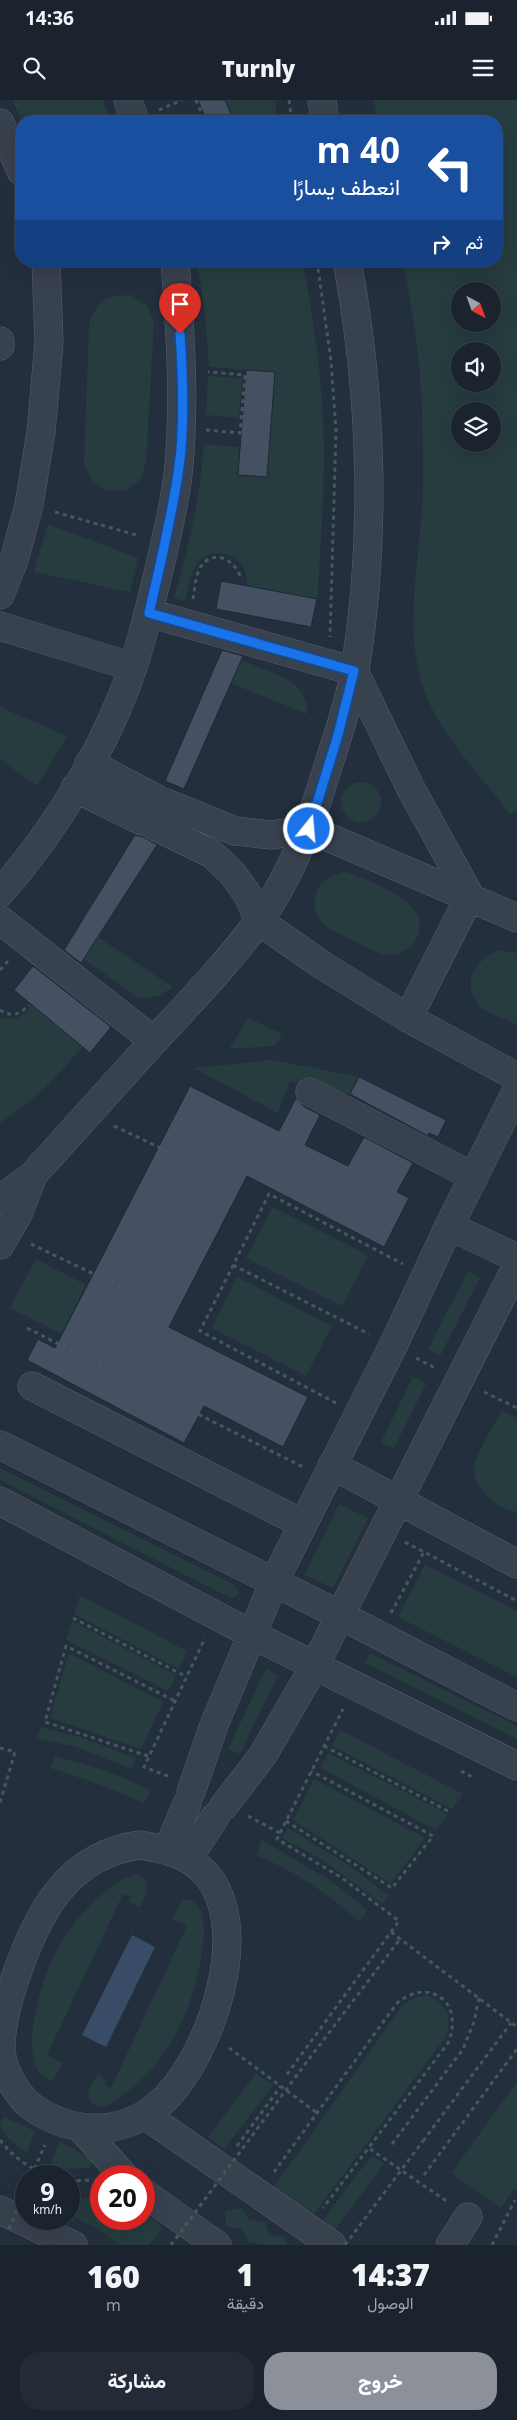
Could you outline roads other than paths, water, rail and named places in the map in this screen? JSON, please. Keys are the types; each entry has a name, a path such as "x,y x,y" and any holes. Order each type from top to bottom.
{"lane":[{"path":"128,100 133,115"},
{"path":"322,100 324,115"},
{"path":"0,123 15,157"},
{"path":"0,595 14,560 29,505 41,432 48,342 51,267"},
{"path":"5,879 48,832 89,763 114,714 133,667 149,613 165,543 179,466 182,370 175,267"},
{"path":"0,1200 33,1175 201,991 259,921 309,829 338,735 342,668 363,596 369,504 368,412 358,320 349,267"},
{"path":"0,341 0,346"},
{"path":"149,613 342,668 470,896"},
{"path":"0,626 133,667"},
{"path":"89,763 154,812"},
{"path":"75,788 154,812 194,829 272,835 309,829 470,896 517,918"},
{"path":"194,829 212,854 232,873 248,895 259,921 322,964 408,1018 517,1078"},
{"path":"408,1018 470,896"},
{"path":"0,920 154,1041"},
{"path":"178,1854 190,1794 214,1725 274,1582 517,1090"},
{"path":"310,1092 474,1177"},
{"path":"4,1239 26,1197 33,1175"},
{"path":"449,1226 517,1258"},
{"path":"178,1854 221,1810 263,1755 315,1664 517,1266"},
{"path":"32,1386 303,1524"},
{"path":"0,1445 340,1615 517,1707"},
{"path":"329,1472 398,1500 517,1564"},
{"path":"0,1502 253,1635 315,1664 517,1766"},
{"path":"140,1845 178,1854 203,1870 214,1885 224,1906 228,1953 215,2009 191,2062 174,2088 158,2105 145,2115 123,2126 104,2130 80,2127 55,2121 9,2094 8,2074 1,2053 1,2027 26,1949 48,1907 60,1888 77,1872 96,1859 120,1848 140,1845"},
{"path":"145,2115 332,2245"},
{"path":"80,2127 104,2165"},
{"path":"155,2201 217,2245"},
{"path":"450,2245 468,2216"},
{"path":"4,2219 73,2245"}],"water":[{"path":"132,1935 155,1947 106,2047 82,2035"}]}
